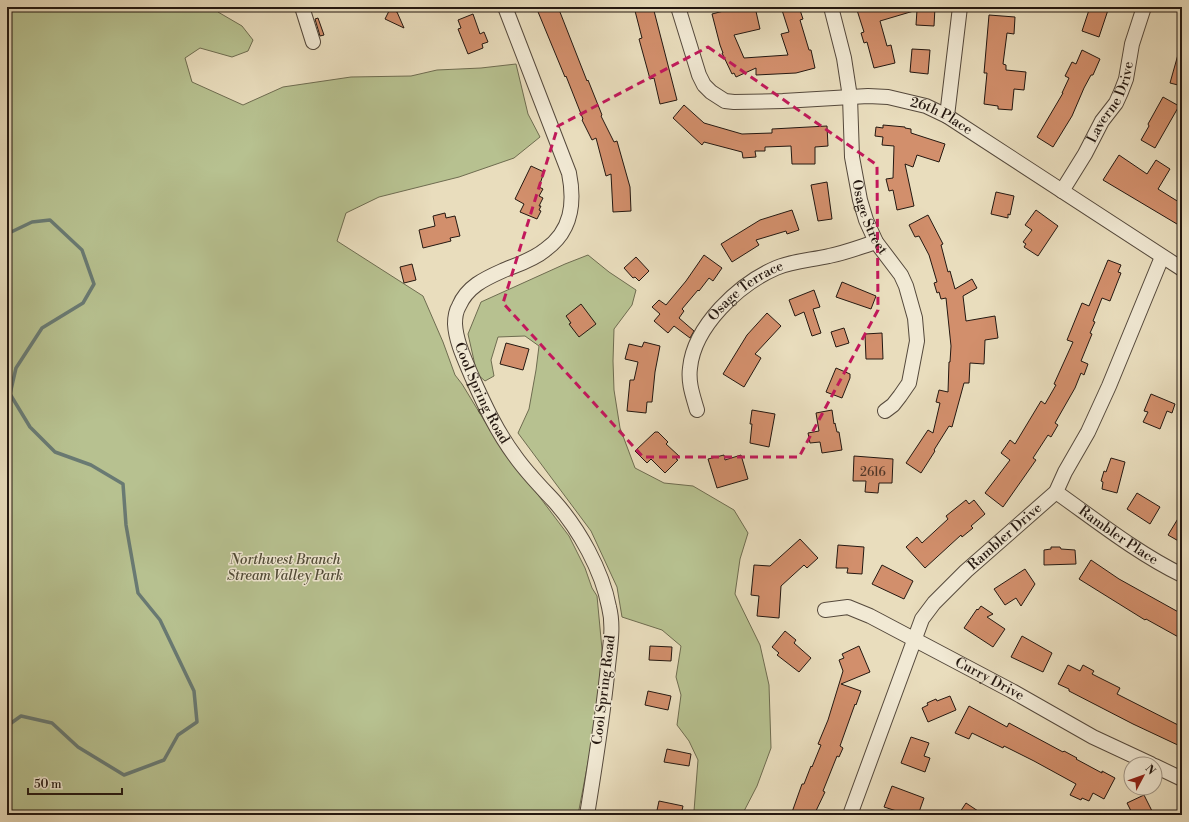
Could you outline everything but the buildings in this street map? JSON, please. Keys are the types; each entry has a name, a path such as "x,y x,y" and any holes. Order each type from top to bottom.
{"street":[{"path":"302,7 313,42"},
{"name":"Cool Spring Road","path":"504,7 569,173 572,189 570,214 561,234 545,250 536,256 482,280 475,285 462,300 457,310 455,322 457,337 465,360 482,399 500,433 534,482 555,502 574,527 587,548 610,607 611,633 606,686 587,815"},
{"name":"26th Place","path":"678,7 690,48 704,85 725,100 734,102 850,97 888,97 906,100 926,106 947,116 1182,269"},
{"name":"Osage Street","path":"831,7 844,58 850,97 852,157 856,183 866,220 876,242 901,275 906,286 915,318 917,341 909,383 896,401 885,411"},
{"path":"947,116 960,7"},
{"name":"Laverne Drive","path":"1062,191 1102,121 1116,103 1121,92 1126,79 1132,44 1144,7"},
{"name":"Osage Terrace","path":"697,410 689,381 692,358 702,334 729,300 750,283 777,268 845,252 876,242"},
{"name":"Rambler Drive","path":"850,815 922,619 934,603 966,572 1056,492 1065,472 1088,432 1109,386 1162,257"},
{"name":"Rambler Place","path":"1056,492 1124,541 1164,566 1182,575"},
{"name":"Curry Drive","path":"825,610 848,607 870,616 1012,691 1093,737 1134,756"},
{"path":"1163,770 1182,779"}],"highlighted area":[{"path":"708,47 877,165 878,310 799,457 643,457 503,303 558,126"}],"green space":[{"name":"Northwest Branch Stream Valley Park","path":"7,7 219,7 218,12 242,26 253,40 248,51 232,57 200,48 185,58 192,82 243,105 283,87 351,77 411,76 437,70 481,68 516,64 528,114 540,137 514,158 459,177 379,197 346,213 337,241 423,296 443,342 455,375 493,435 569,536 597,596 603,660 601,694 578,815 7,815"},
{"path":"588,255 609,272 636,290 632,305 614,329 613,361 614,390 620,428 635,468 664,483 693,486 734,510 748,533 740,559 735,594 760,645 769,685 771,748 757,786 742,815 689,815 694,811 698,760 689,741 677,725 681,695 676,677 681,646 662,630 622,617 617,587 591,531 518,433 529,409 539,346 525,336 498,337 491,360 494,376 485,381 477,374 468,334 481,302"}],"waterway":[{"path":"7,234 32,222 50,220 82,250 94,284 83,303 42,328 16,368 10,394 30,427 55,452 91,465 123,484 126,525 138,593 160,620 194,691 197,722 178,735 164,760 124,775 78,747 52,723 21,716 7,726"}]}
